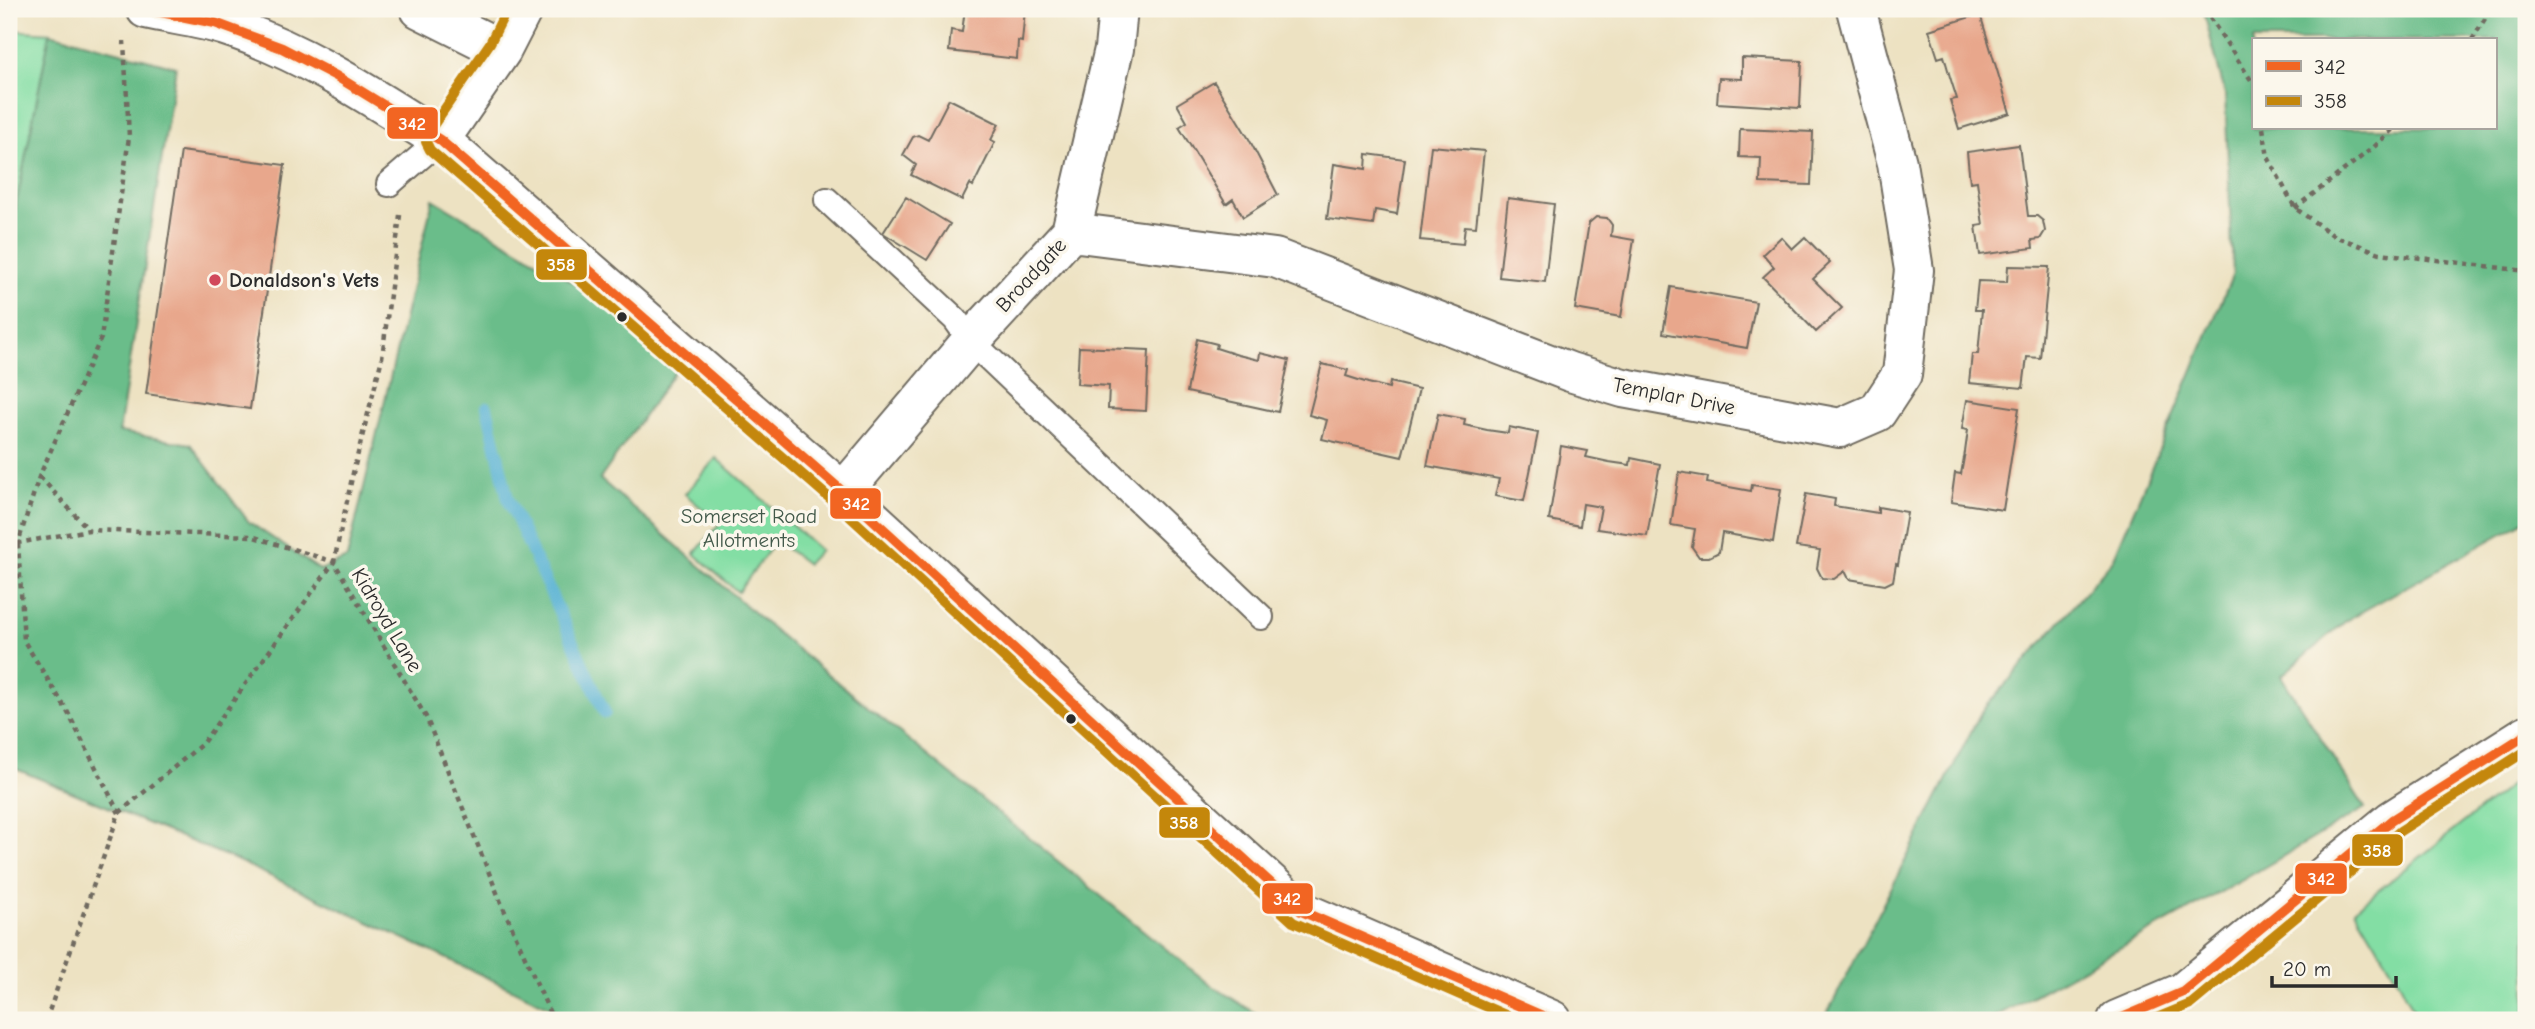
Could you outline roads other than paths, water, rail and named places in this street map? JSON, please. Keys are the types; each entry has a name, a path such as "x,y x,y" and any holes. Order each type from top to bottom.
{"street":[{"path":"420,9 502,50"},
{"path":"440,140 502,50 523,9"},
{"name":"Broadgate","path":"843,492 971,341 1072,232 1114,49 1118,9"},
{"name":"Templar Drive","path":"1072,232 1275,258 1570,372 1623,387 1840,428 1877,412 1902,374 1914,270 1897,163 1856,9"},
{"path":"135,22 225,26 302,58 370,95 440,140 843,492 1300,911 1552,1020"},
{"path":"2117,1020 2183,992 2392,820 2526,735"}],"lane":[{"path":"389,184 440,140"},
{"path":"828,200 955,319 971,341 1261,617"}],"waterway":[{"path":"487,407 508,499 605,713"}],"place":[{"name":"Donaldson's Vets","path":"215,280"}],"park label":[{"name":"Somerset Road Allotments","path":"749,528"}]}
